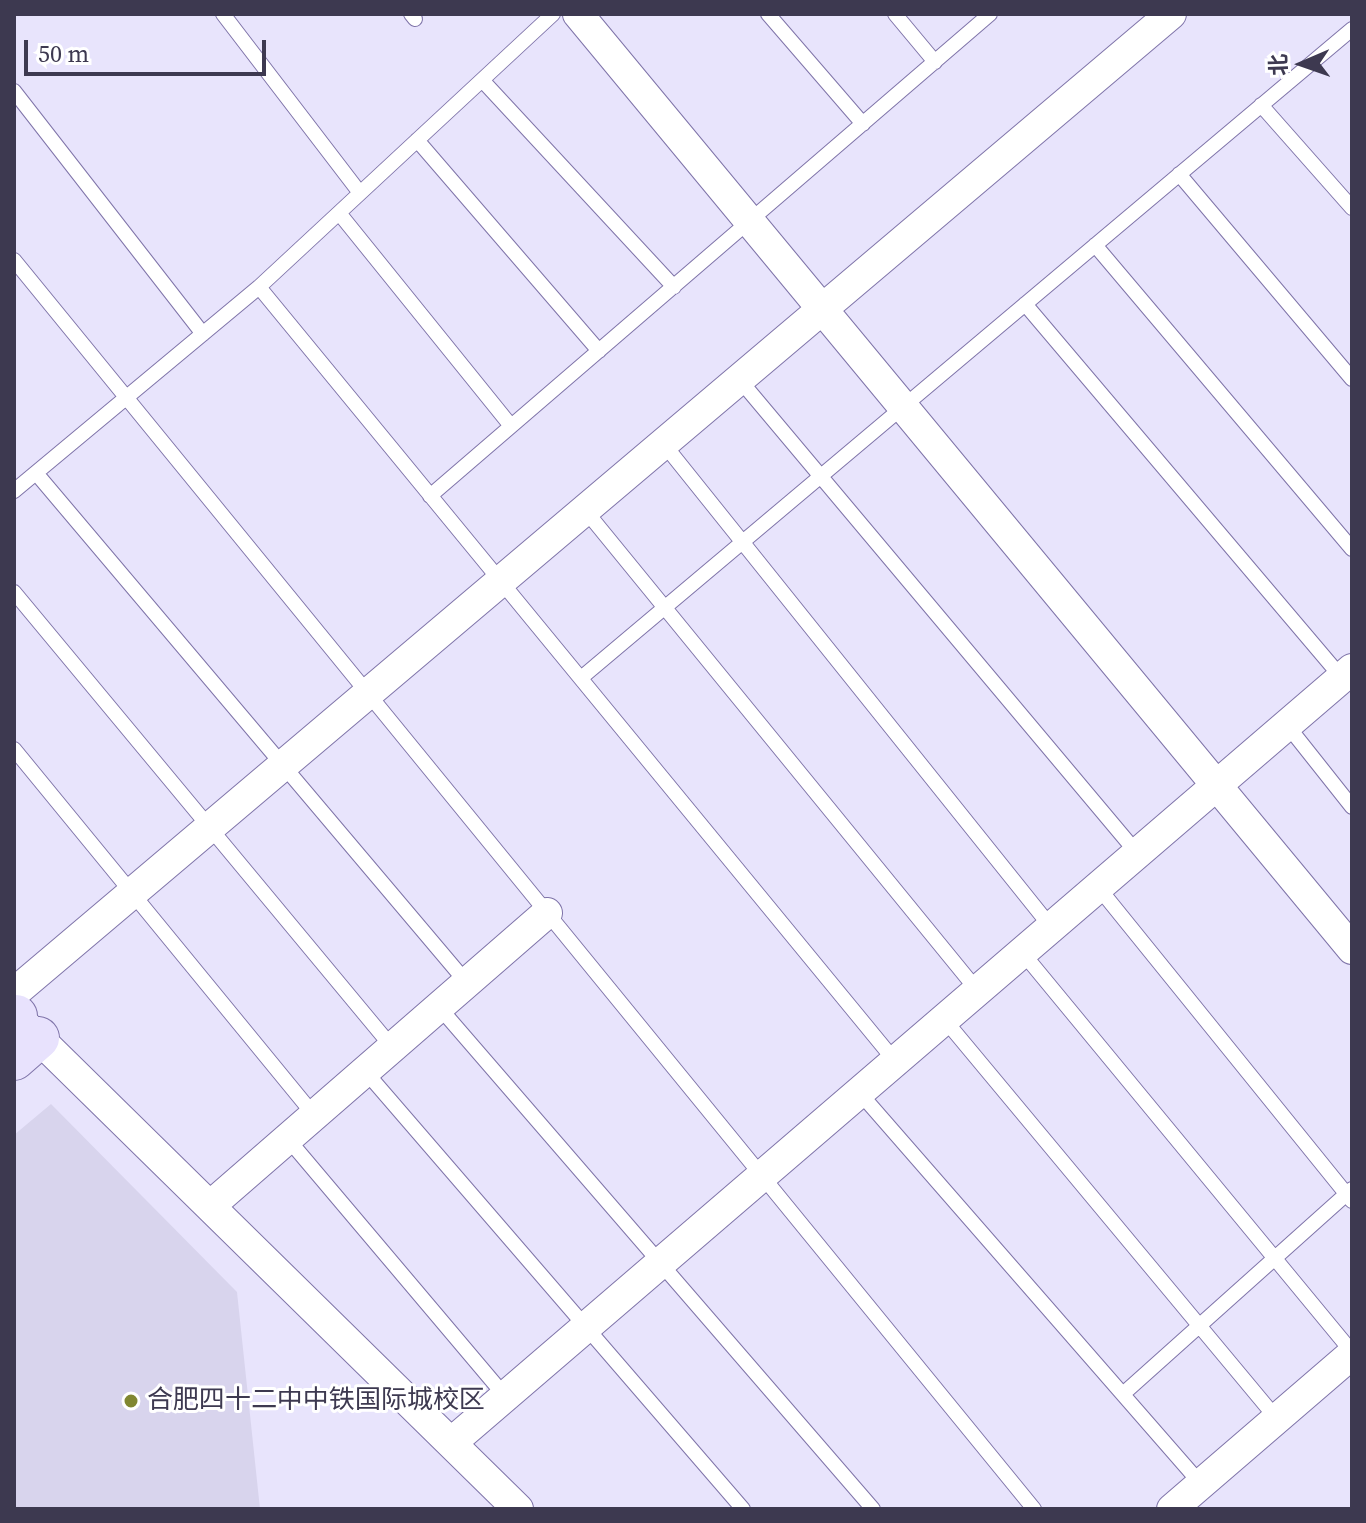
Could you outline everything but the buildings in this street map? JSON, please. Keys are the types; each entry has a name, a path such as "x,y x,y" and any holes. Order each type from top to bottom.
{"street":[{"path":"578,14 1352,949"},
{"path":"518,1509 210,1206 18,1023 132,893 1171,14"},
{"path":"451,1443 1347,674"},
{"path":"210,1206 547,913"},
{"path":"1172,1509 1352,1353"}],"lane":[{"path":"223,14 360,193"},
{"path":"14,491 259,287 553,14"},
{"path":"768,14 863,124"},
{"path":"895,14 935,62"},
{"path":"430,496 990,14"},
{"path":"581,678 1352,29"},
{"path":"482,80 674,287"},
{"path":"14,91 203,334"},
{"path":"1261,105 1352,208"},
{"path":"417,140 599,351"},
{"path":"1179,174 1352,379"},
{"path":"339,213 511,426"},
{"path":"1095,245 1352,549"},
{"path":"14,260 1034,1509"},
{"path":"259,287 895,1061"},
{"path":"1025,304 1347,674"},
{"path":"739,379 1137,853"},
{"path":"663,443 1051,927"},
{"path":"36,473 467,983"},
{"path":"585,510 977,990"},
{"path":"14,592 392,1047"},
{"path":"1287,725 1352,807"},
{"path":"14,749 314,1115"},
{"path":"1098,887 1350,1194 1123,1394"},
{"path":"1022,952 1352,1353"},
{"path":"439,1007 873,1509"},
{"path":"944,1019 1277,1419"},
{"path":"365,1071 743,1509"},
{"path":"859,1092 1201,1484"},
{"path":"287,1138 505,1396"}],"shaded area":[{"name":"合肥四十二中中铁国际城校区","path":"51,1104 237,1292 260,1509 14,1509 14,1135"}],"place":[{"name":"合肥四十二中中铁国际城校区","path":"131,1401"}]}
